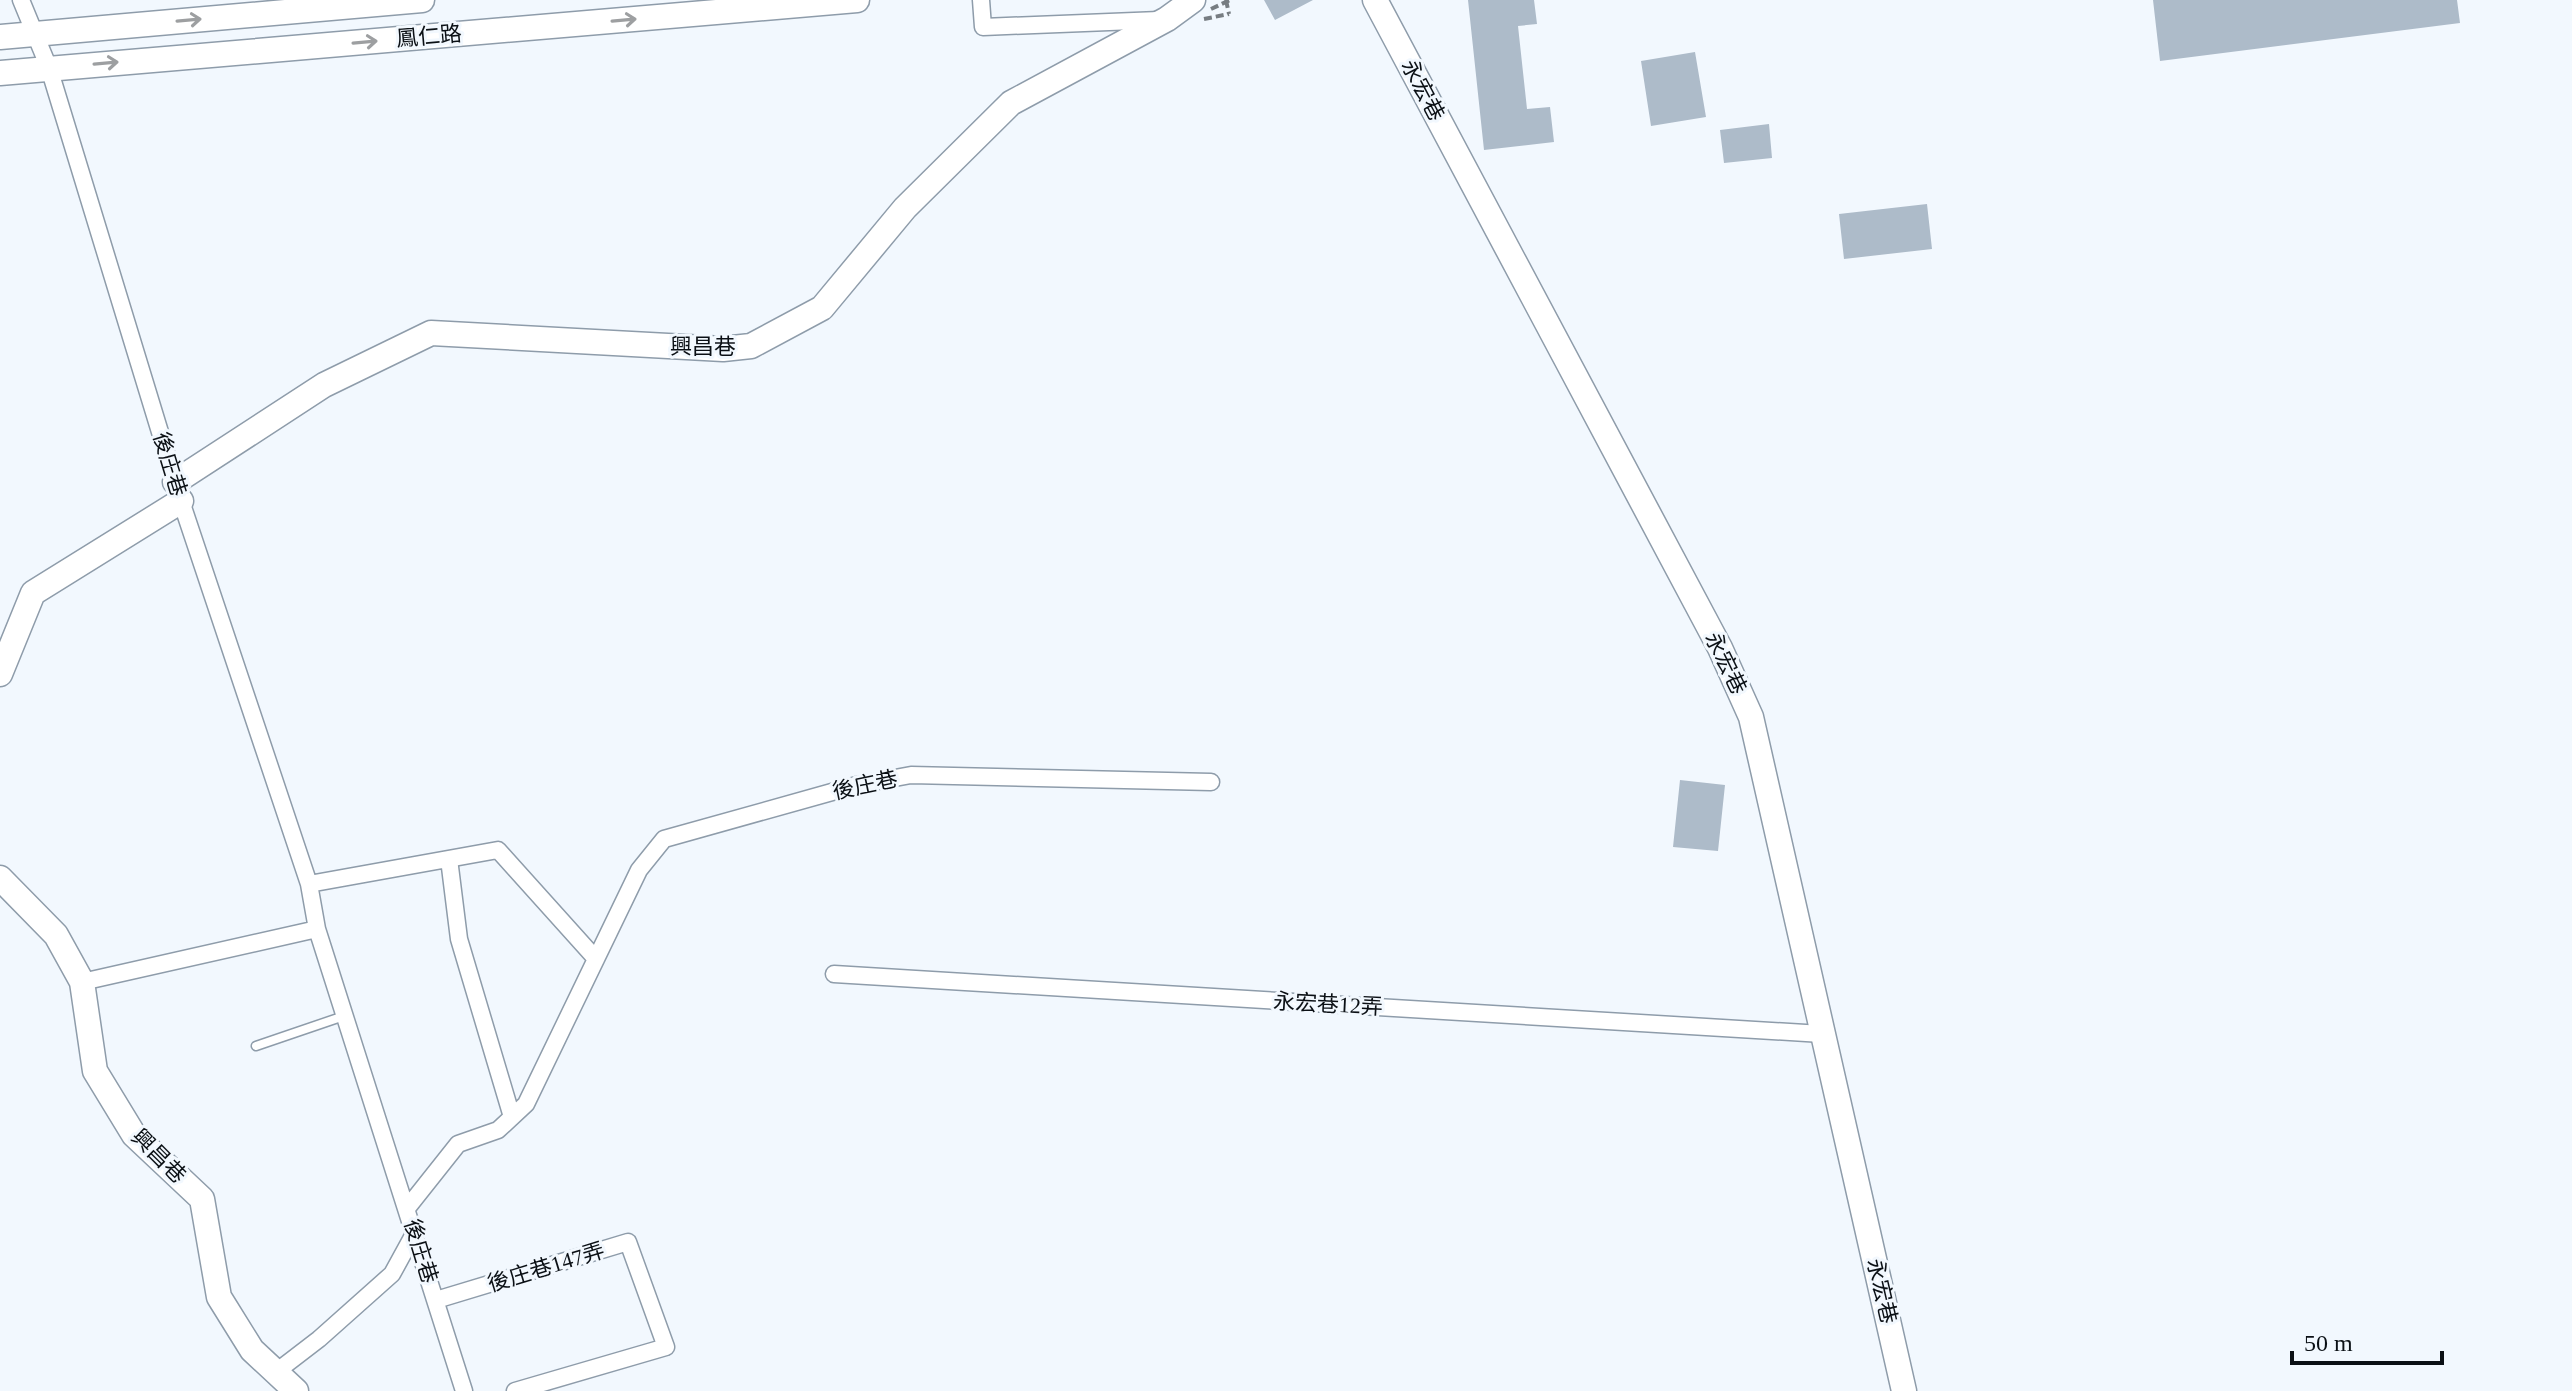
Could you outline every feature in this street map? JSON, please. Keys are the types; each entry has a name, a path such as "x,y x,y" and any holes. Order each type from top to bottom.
{"street":[{"name":"後庄巷","path":"21,0 49,68 178,491 309,884 317,929 408,1207 464,1391"},
{"name":"鳳仁路","path":"0,37 422,0"},
{"name":"鳳仁路","path":"0,73 857,0"},
{"path":"981,0 983,27 1167,19"},
{"name":"興昌巷","path":"0,674 33,593 324,385 431,333 723,349 751,346 822,308 905,208 1011,103 1167,19 1193,0"},
{"name":"永宏巷","path":"1375,0 1720,648 1751,717 1904,1391"},
{"name":"後庄巷","path":"512,1117 526,1104 639,870 664,839 857,785 911,775 1211,782"},
{"path":"309,884 498,850 596,959"},
{"path":"408,1207 458,1144 498,1130 512,1117 459,939 449,859"},
{"name":"興昌巷","path":"0,878 56,935 82,982 95,1071 134,1135 202,1199 219,1297 252,1350 296,1391"},
{"path":"82,982 317,929"},
{"name":"永宏巷12弄","path":"834,974 1822,1034"},
{"path":"276,1372 319,1339 392,1274 415,1232"},
{"name":"後庄巷147弄","path":"436,1300 628,1242 666,1347 515,1391"}],"lane":[{"path":"256,1046 345,1016"}],"path":[{"path":"1226,0 1229,14"}],"building":[{"path":"1264,0 1313,0 1275,20"},
{"path":"1468,0 1534,0 1537,24 1518,26 1527,109 1550,107 1554,142 1484,150"},
{"path":"2153,0 2457,0 2460,23 2160,61"},
{"path":"1695,52 1706,117 1651,126 1641,61"},
{"path":"1769,124 1772,158 1724,163 1720,130"},
{"path":"1927,204 1932,249 1844,259 1839,214"},
{"path":"1680,780 1725,785 1718,851 1673,847"}]}
